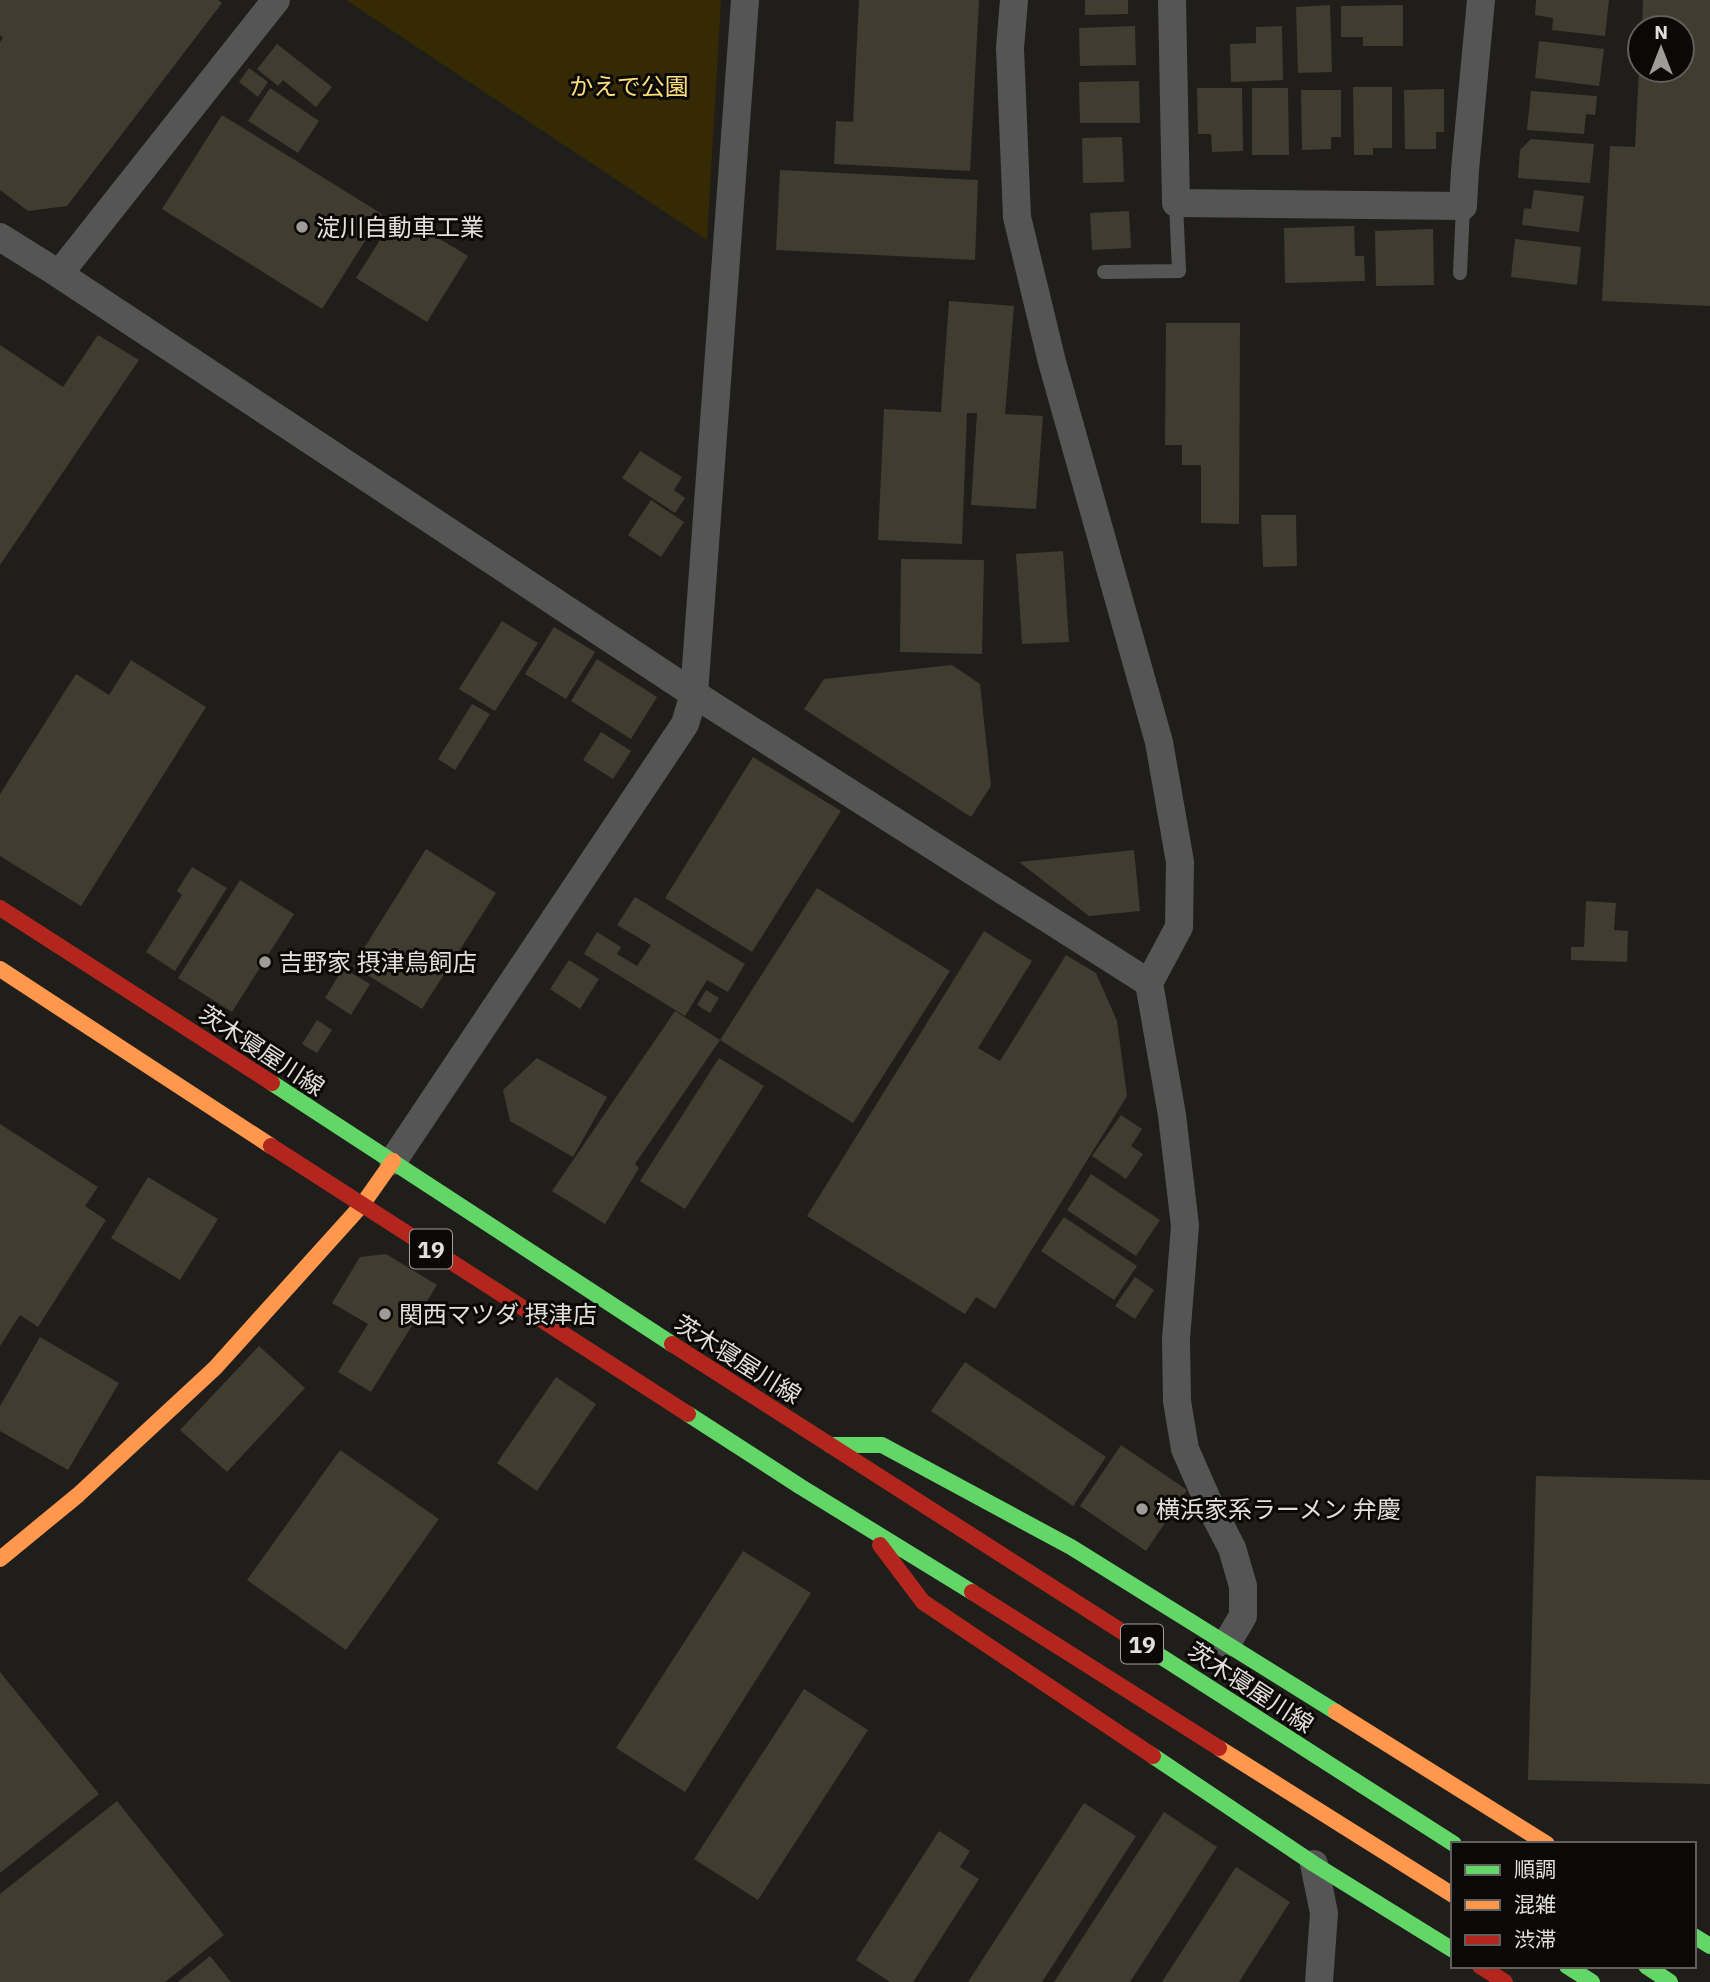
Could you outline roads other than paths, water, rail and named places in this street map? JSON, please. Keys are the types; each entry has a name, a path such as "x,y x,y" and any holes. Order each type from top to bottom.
{"main road":[{"name":"茨木寝屋川線","path":"0,908 681,1350 1451,1842"},
{"name":"19","path":"0,968 789,1480 1451,1894"},
{"path":"0,1559 78,1495 215,1368 362,1205 393,1161"},
{"path":"830,1445 882,1445 1071,1547 1544,1842"},
{"path":"864,1525 923,1602 1314,1864 1451,1949"},
{"path":"1483,1968 1505,1982"},
{"path":"1570,1968 1592,1982"},
{"path":"1649,1968 1670,1982"}],"street":[{"path":"59,274 276,0"},
{"path":"393,1161 685,724 694,694 745,0"},
{"path":"1014,0 1010,48 1017,218 1052,362 1159,742 1180,862 1179,927 1149,983 1172,1115 1185,1226 1176,1339 1177,1401 1185,1448 1232,1548 1243,1586 1243,1616 1227,1643"},
{"path":"1172,0 1176,203 1464,206 1481,0"},
{"path":"0,237 694,694 1149,983"},
{"path":"1314,1864 1324,1913 1319,1982"}],"lane":[{"path":"1104,272 1179,271 1176,203"},
{"path":"1460,273 1464,206"}],"place":[{"name":"淀川自動車工業","path":"302,227"},
{"name":"吉野家 摂津鳥飼店","path":"265,962"},
{"name":"関西マツダ 摂津店","path":"385,1314"},
{"name":"横浜家系ラーメン 弁慶","path":"1142,1509"}],"park label":[{"name":"かえで公園","path":"629,86"}]}
